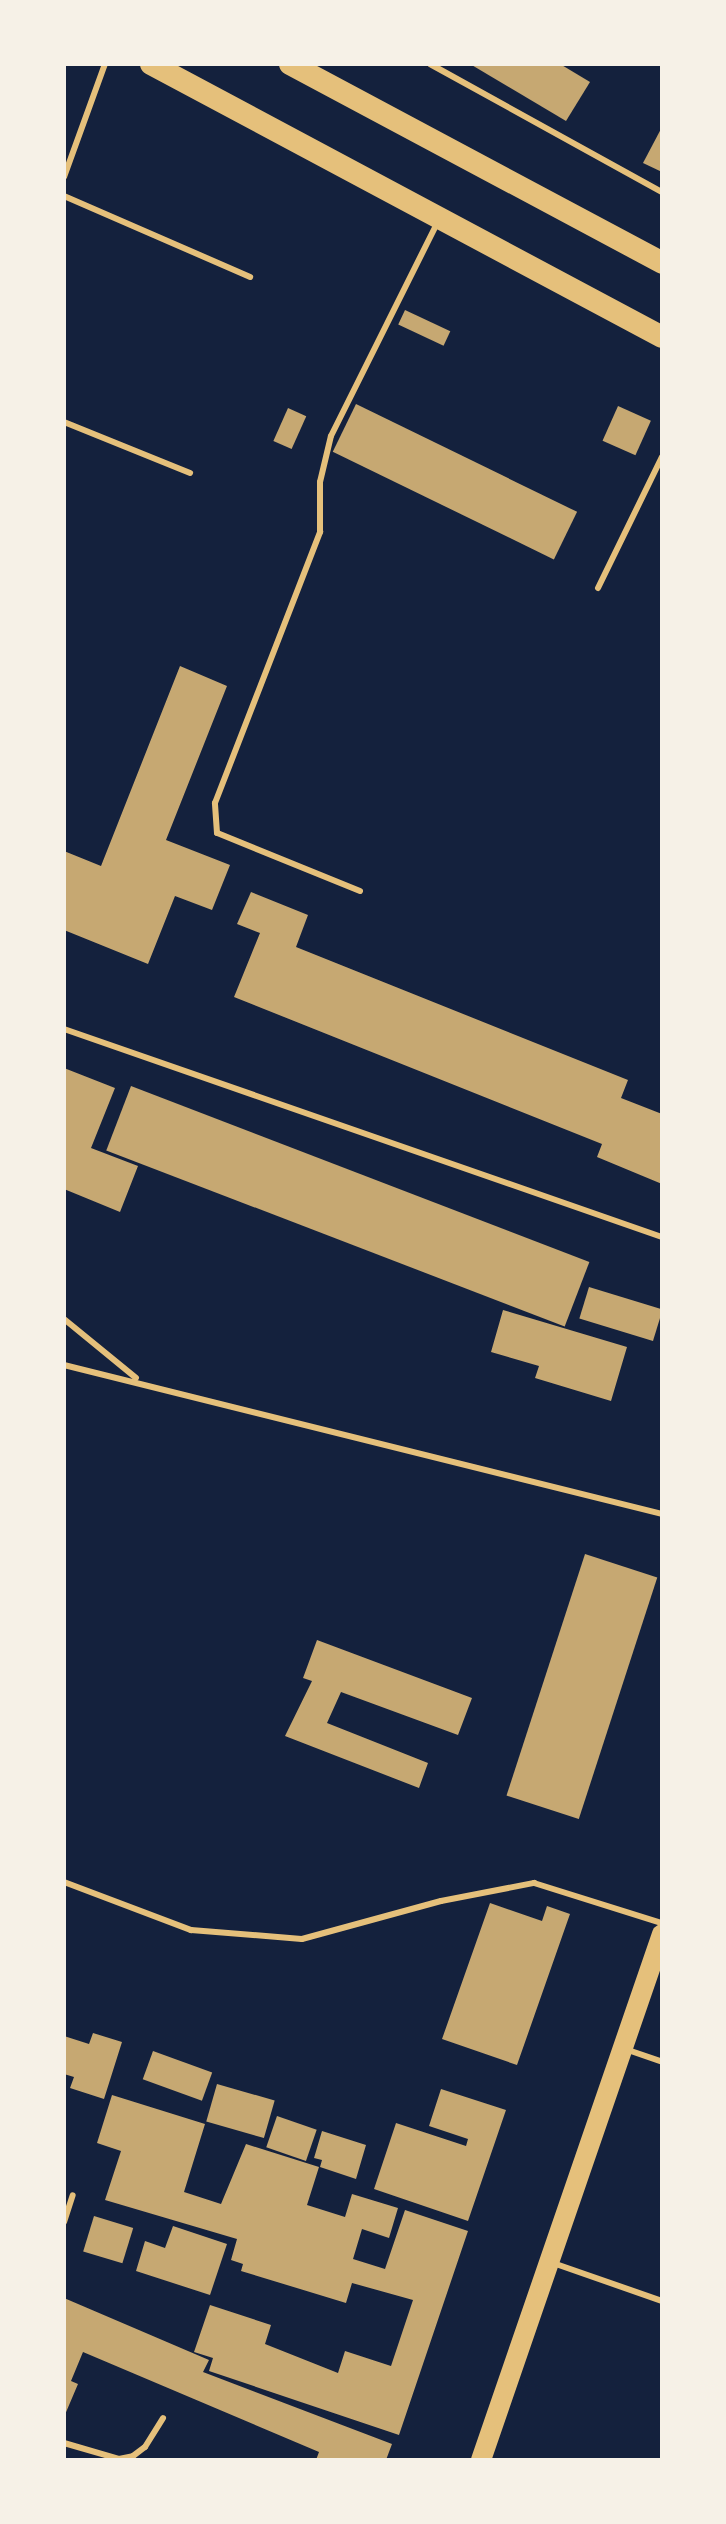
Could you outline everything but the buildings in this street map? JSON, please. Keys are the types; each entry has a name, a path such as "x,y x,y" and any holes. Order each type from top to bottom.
{"highway":[{"path":"151,64 662,337"},
{"path":"290,64 662,263"}],"main road":[{"path":"481,2460 662,1934"}],"lane":[{"path":"64,177 105,64"},
{"path":"430,64 662,192"},
{"path":"64,196 250,277"},
{"path":"360,891 217,833 215,803 320,532 320,482 331,436 440,218"},
{"path":"64,422 190,473"},
{"path":"598,588 662,457"},
{"path":"64,1029 662,1237"},
{"path":"64,1319 139,1380"},
{"path":"64,1365 139,1380 662,1514"},
{"path":"64,1882 191,1930 302,1939 441,1901 534,1883 662,1923"},
{"path":"621,2048 662,2062"},
{"path":"64,2222 73,2195"},
{"path":"549,2262 662,2301"},
{"path":"64,2443 119,2459 133,2456 145,2447 163,2418"}]}
